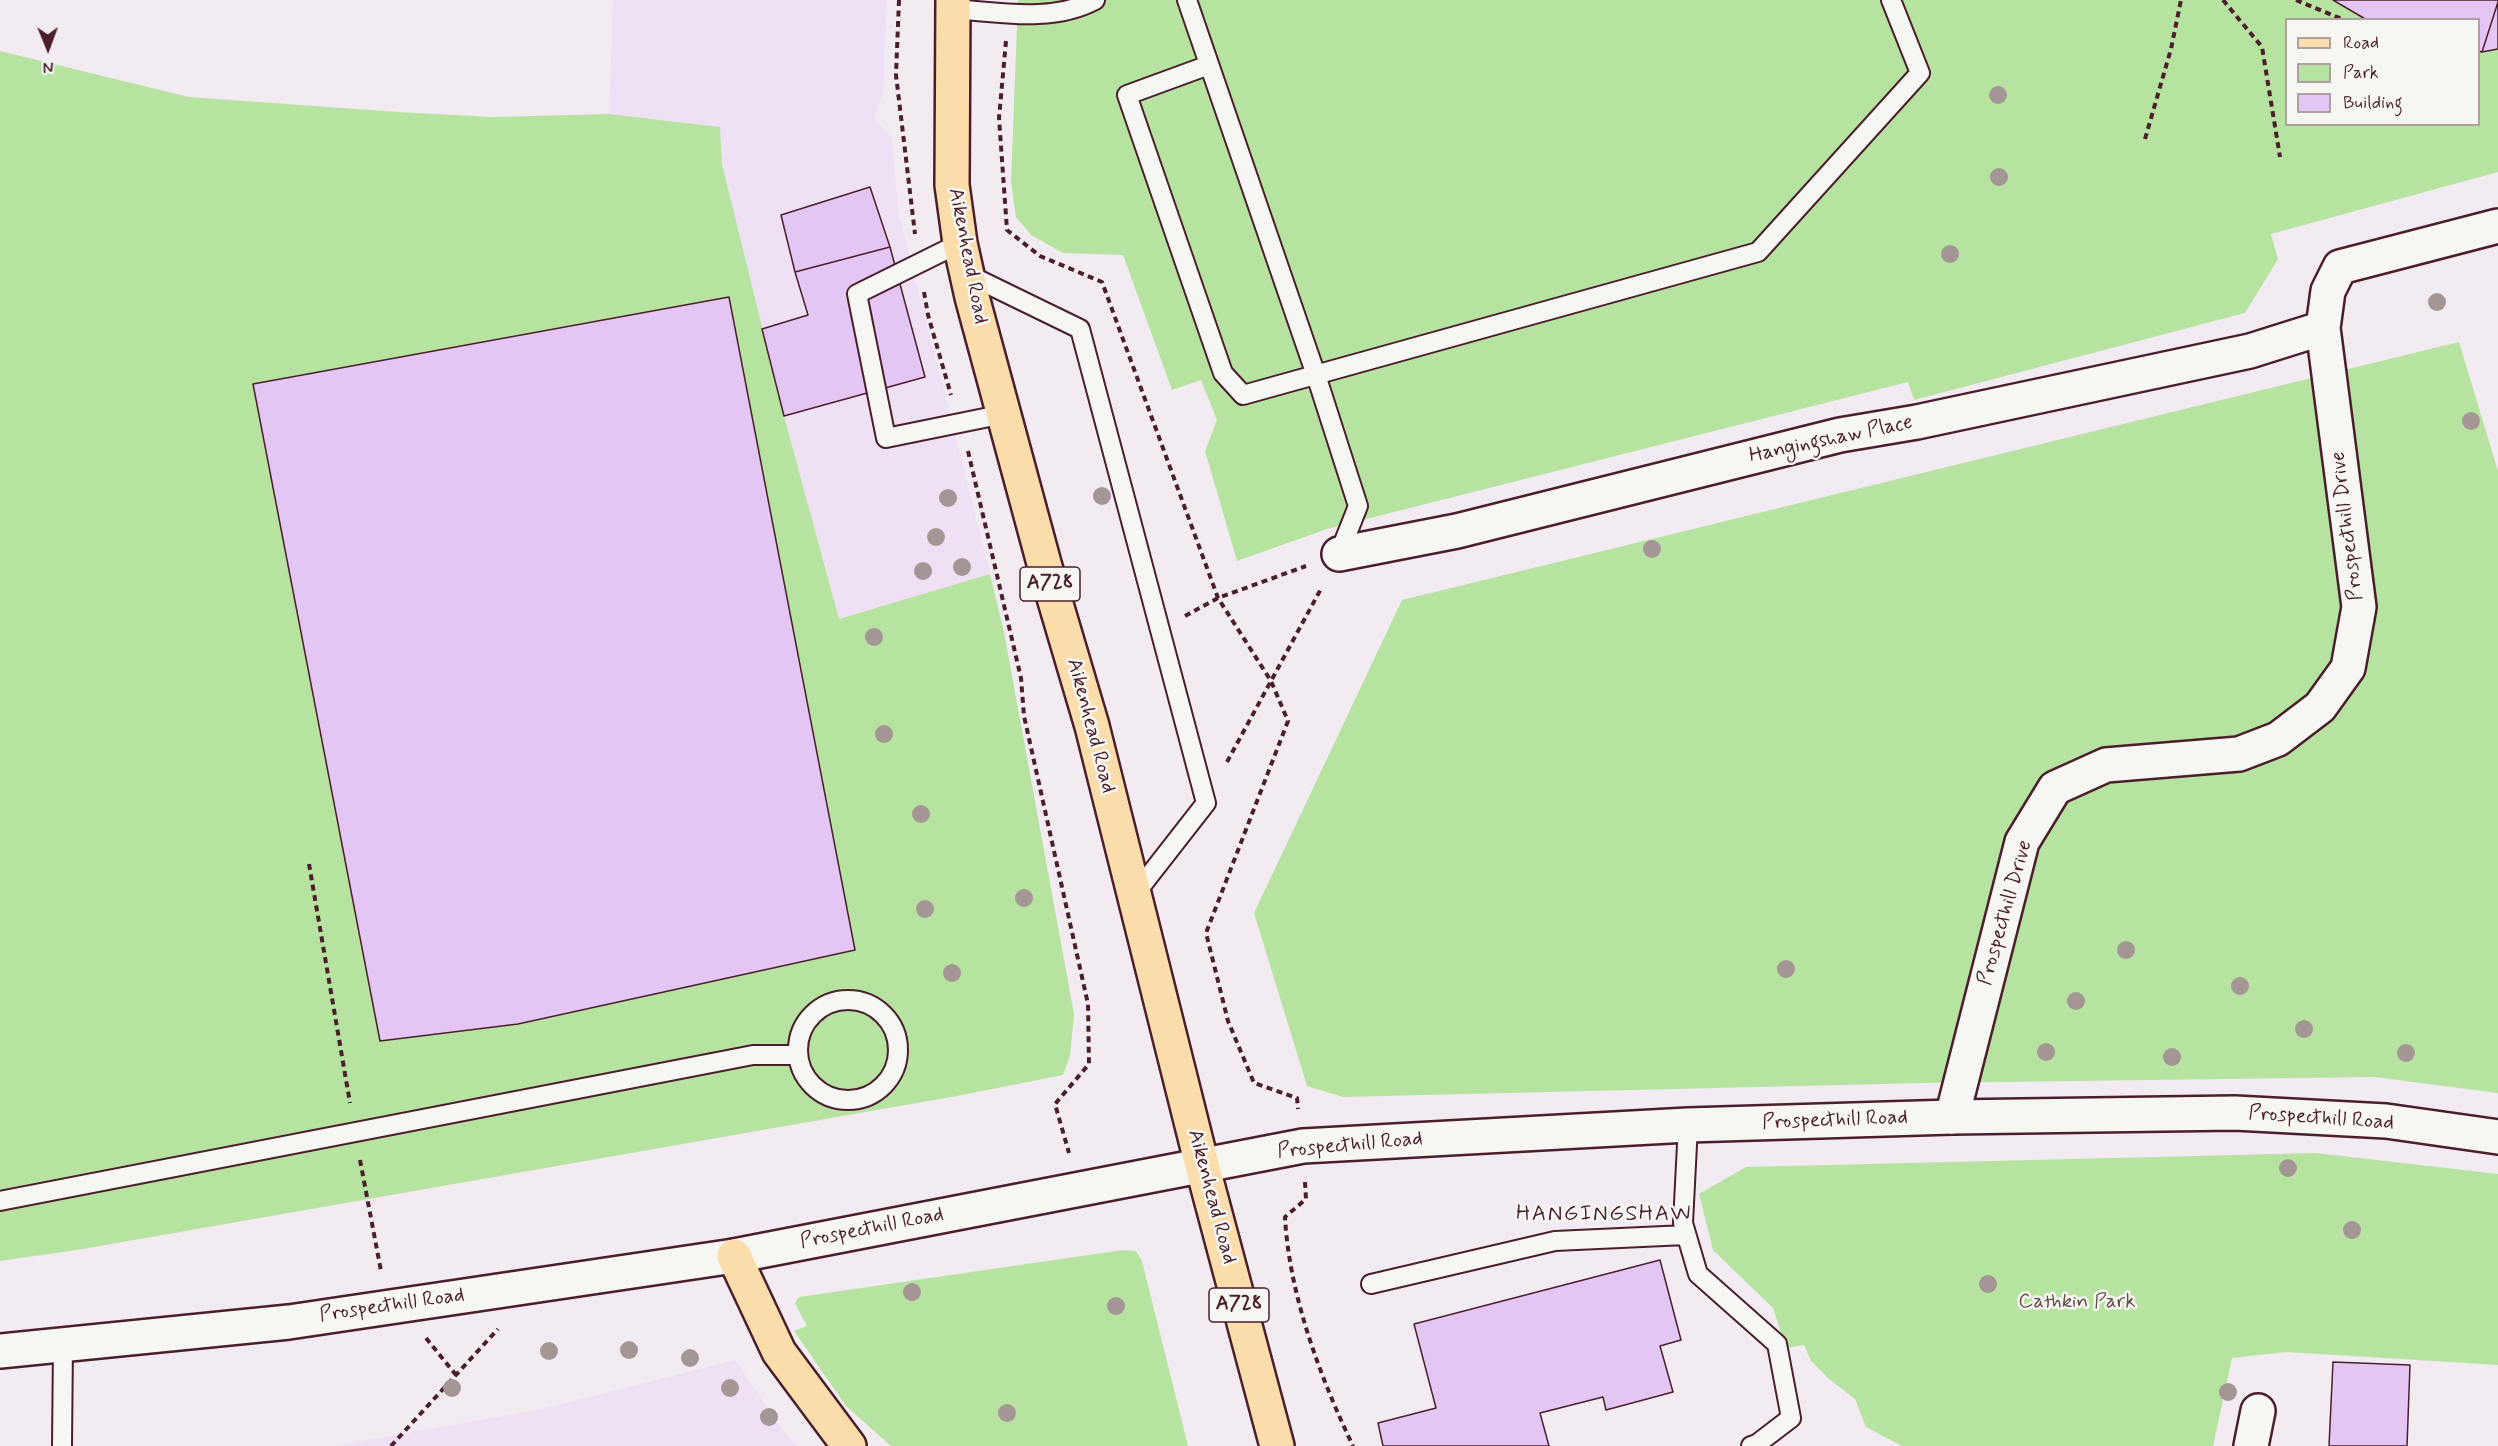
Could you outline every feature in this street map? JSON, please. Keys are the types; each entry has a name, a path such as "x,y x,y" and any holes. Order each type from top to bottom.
{"main road":[{"name":"Aikenhead Road","path":"953,4 952,184 964,258 1004,414 1092,726 1202,1165 1277,1446"},
{"name":"Prospecthill Drive","path":"1952,1117 2022,842 2055,788 2106,765 2239,754 2278,739 2320,707 2348,668 2359,607 2323,328 2328,291 2340,267 2498,226"},
{"name":"Hangingshaw Place","path":"1340,554 1457,531 1840,435 1917,422 2250,351 2323,328"},
{"name":"Prospecthill Road","path":"0,1351 289,1322 734,1256 1302,1146 1688,1125 1952,1117 2235,1113 2386,1121 2498,1137"},
{"path":"734,1256 778,1352 849,1446"},
{"path":"2251,1446 2258,1411"}],"lane":[{"path":"953,4 1040,15 1080,8 1095,0"},
{"path":"1188,0 1316,375 1358,506 1340,554"},
{"path":"1209,65 1127,95 1223,373 1242,395 1758,252 1920,73 1891,0"},
{"path":"1004,414 886,438 857,294 919,263 964,258 1080,329 1206,803 1135,894"},
{"path":"847,1000 863,1003 878,1010 890,1023 896,1038 898,1054 894,1070 885,1084 872,1094 856,1099 840,1100 825,1095 812,1085 802,1071 798,1055 799,1039 805,1023 816,1011 831,1003 847,1000"},
{"path":"0,1201 753,1055 798,1055"},
{"path":"1688,1125 1683,1223 1698,1274 1778,1344 1791,1418 1757,1444 1751,1446"},
{"path":"1371,1284 1554,1241 1686,1235"},
{"path":"62,1446 63,1345"}],"path":[{"path":"899,0 896,75 909,196 928,315 960,423 1005,600 1022,678 1024,716 1088,1004 1089,1064 1055,1104 1080,1189"},
{"path":"2145,140 2171,48 2181,0"},
{"path":"2223,0 2262,47 2280,157"},
{"path":"2296,0 2339,18"},
{"path":"1160,629 1218,598 1340,554"},
{"path":"1206,803 1340,554"},
{"path":"309,864 354,1131 388,1307"},
{"path":"391,1446 501,1326"}],"shaded area":[{"path":"613,0 887,0 883,94 874,118 892,138 898,209 990,574 839,619 784,416 722,164 720,127 609,114"},
{"path":"735,1360 785,1433 798,1446 335,1446 542,1409"}],"green space":[{"path":"1018,0 2498,0 2498,172 2271,234 2278,259 2245,313 1914,400 1908,382 1327,529 1237,561 1205,451 1217,420 1201,380 1172,390 1123,255 1063,253 1031,235 1016,217 1011,182"},
{"path":"0,51 189,97 492,117 609,114 720,127 722,164 784,416 839,619 990,574 1004,632 1074,1014 1070,1056 1063,1075 957,1096 77,1250 0,1261"},
{"path":"2459,342 2498,471 2498,1093 2374,1077 1925,1083 1343,1097 1307,1086 1254,913 1402,600"},
{"name":"Cathkin Park","path":"2316,1153 2498,1174 2498,1365 2286,1352 2232,1358 2213,1446 1902,1446 1866,1427 1855,1399 1829,1379 1811,1361 1804,1345 1786,1348 1773,1308 1713,1250 1699,1194 1746,1167"},
{"path":"1123,1250 1136,1251 1142,1261 1188,1446 891,1446 846,1406 794,1331 807,1326 795,1303 799,1297"}],"building":[{"path":"2333,0 2498,0 2482,52 2480,52 2480,18 2364,18"},
{"path":"2498,2 2498,49 2482,52"},
{"path":"870,187 890,247 795,272 781,215"},
{"path":"890,247 925,377 784,416 762,329 808,315 795,272"},
{"path":"729,297 855,950 518,1024 380,1041 253,384"},
{"path":"1660,1260 1681,1340 1660,1346 1673,1392 1606,1410 1603,1397 1540,1413 1549,1446 1383,1446 1378,1423 1436,1408 1414,1324"},
{"path":"2333,1362 2410,1365 2407,1446 2329,1446"}],"district":[{"name":"HANGINGSHAW","path":"1604,1215"}]}
